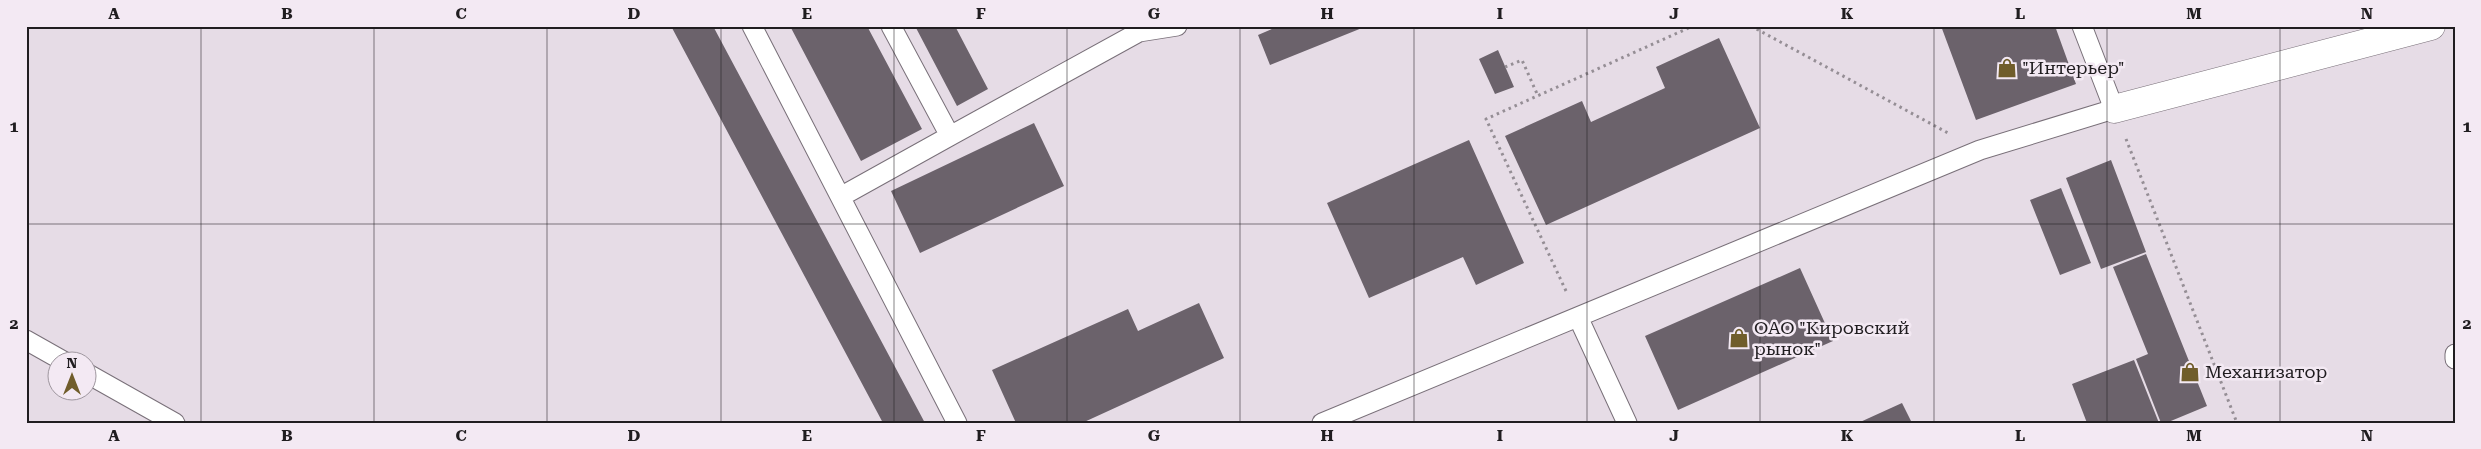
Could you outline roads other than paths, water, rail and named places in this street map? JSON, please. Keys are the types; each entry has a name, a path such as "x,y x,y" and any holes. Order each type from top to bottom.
{"street":[{"path":"2114,109 2432,26"}],"lane":[{"path":"752,26 842,196 958,423"},
{"path":"891,26 950,136"},
{"path":"842,196 1139,32 1177,26"},
{"path":"1322,423 1980,150 2114,109 2082,26"},
{"path":"1578,317 1627,423"},
{"path":"27,341 48,353"},
{"path":"2455,354 2455,359"},
{"path":"98,380 175,423"}],"place":[{"name":"\"Интерьер\"","path":"2007,68"},
{"name":"ОАО \"Кировский рынок\"","path":"1739,338"},
{"name":"Механизатор","path":"2190,372"}]}
